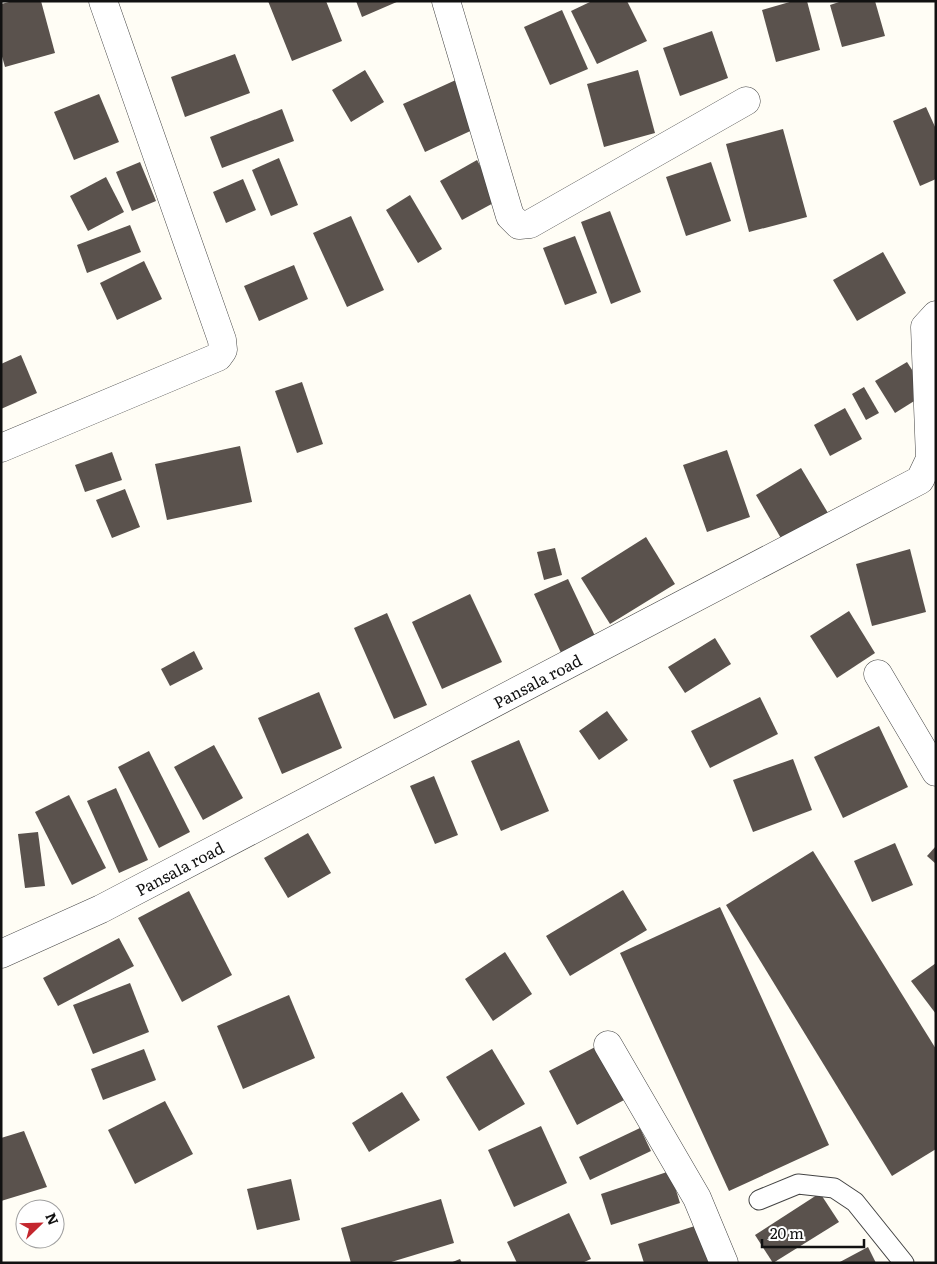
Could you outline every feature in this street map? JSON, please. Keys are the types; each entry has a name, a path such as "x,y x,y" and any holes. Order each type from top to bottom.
{"street":[{"path":"1,448 218,358 223,350 222,340 103,1"},
{"path":"446,1 510,216 519,225 530,224 746,101"},
{"name":"Pansala road","path":"1,954 101,909 920,480 930,459 925,326 936,315"},
{"path":"878,674 936,772"},
{"path":"608,1045 697,1198 724,1263"}],"lane":[{"path":"759,1200 798,1184 834,1188 855,1202 904,1263"}],"building":[{"path":"13,1 41,1 55,53 5,67 1,53 1,4"},
{"path":"268,1 326,1 342,41 292,61"},
{"path":"356,1 399,1 362,17"},
{"path":"592,1 627,1 647,41 597,64 571,11"},
{"path":"793,1 807,1 820,50 776,62 762,10"},
{"path":"842,1 875,1 885,36 842,47 830,5"},
{"path":"562,10 588,69 550,85 524,27"},
{"path":"712,31 728,78 680,96 663,48"},
{"path":"235,54 250,93 185,117 171,77"},
{"path":"365,70 384,102 351,122 332,90"},
{"path":"638,70 655,133 604,147 587,84"},
{"path":"458,79 479,127 425,152 403,104"},
{"path":"99,94 119,142 74,160 54,112"},
{"path":"926,107 936,129 936,179 920,186 893,121"},
{"path":"282,109 294,141 222,168 210,137"},
{"path":"783,129 807,217 749,232 726,144"},
{"path":"279,158 298,205 271,216 252,170"},
{"path":"477,160 499,200 462,220 440,181"},
{"path":"140,162 156,201 132,211 116,172"},
{"path":"711,162 731,221 686,236 666,177"},
{"path":"106,177 124,212 88,231 70,196"},
{"path":"243,179 256,210 226,223 213,192"},
{"path":"410,195 442,249 418,263 386,210"},
{"path":"610,211 641,292 611,304 581,222"},
{"path":"351,216 384,290 347,307 313,233"},
{"path":"130,225 141,252 87,273 77,245"},
{"path":"575,236 597,293 565,305 543,248"},
{"path":"883,252 906,293 857,321 833,280"},
{"path":"144,261 162,299 117,320 100,283"},
{"path":"294,265 308,299 259,321 244,286"},
{"path":"21,355 37,393 1,409 1,364"},
{"path":"907,362 927,393 895,413 875,381"},
{"path":"302,382 323,444 297,453 275,391"},
{"path":"864,387 879,413 866,420 852,394"},
{"path":"845,408 862,439 830,456 814,425"},
{"path":"240,446 252,502 167,520 155,464"},
{"path":"727,450 750,517 707,532 683,465"},
{"path":"112,452 122,480 85,492 75,465"},
{"path":"801,468 828,513 782,540 756,495"},
{"path":"125,489 140,527 112,538 96,500"},
{"path":"646,537 675,584 610,624 581,578"},
{"path":"555,548 562,575 544,580 537,552"},
{"path":"910,549 926,612 872,626 856,564"},
{"path":"568,579 595,636 561,653 534,594"},
{"path":"470,594 502,662 442,689 412,622"},
{"path":"849,611 875,653 837,678 810,636"},
{"path":"387,613 427,705 394,719 354,628"},
{"path":"715,638 731,664 685,693 668,667"},
{"path":"194,651 203,669 170,686 161,669"},
{"path":"319,692 342,748 282,774 258,718"},
{"path":"760,697 778,734 710,768 691,731"},
{"path":"607,711 628,740 599,760 579,731"},
{"path":"879,726 908,787 843,818 814,757"},
{"path":"519,740 549,811 501,831 471,761"},
{"path":"214,745 243,798 203,820 174,767"},
{"path":"149,751 190,832 159,848 118,767"},
{"path":"793,759 812,810 753,832 733,780"},
{"path":"434,776 458,835 435,844 410,786"},
{"path":"116,788 148,860 119,873 87,801"},
{"path":"69,795 106,868 72,885 35,812"},
{"path":"38,832 45,886 25,888 18,834"},
{"path":"308,833 331,873 288,898 264,858"},
{"path":"895,843 913,885 872,902 854,861"},
{"path":"936,846 936,864 927,856"},
{"path":"813,851 936,1049 936,1149 892,1176 726,905"},
{"path":"623,890 647,930 570,976 546,936"},
{"path":"189,891 232,975 182,1002 138,918"},
{"path":"720,907 829,1145 729,1191 620,953"},
{"path":"119,938 134,966 58,1006 43,978"},
{"path":"505,952 532,994 493,1021 465,979"},
{"path":"936,963 936,1014 911,981"},
{"path":"130,983 149,1032 93,1054 73,1005"},
{"path":"289,995 315,1058 243,1089 217,1026"},
{"path":"599,1045 626,1099 577,1125 549,1071"},
{"path":"144,1049 156,1080 103,1100 91,1069"},
{"path":"492,1049 525,1104 479,1131 446,1077"},
{"path":"402,1092 420,1120 369,1152 352,1123"},
{"path":"165,1101 193,1154 135,1184 108,1130"},
{"path":"541,1126 567,1183 514,1207 488,1150"},
{"path":"640,1128 651,1151 590,1180 579,1157"},
{"path":"24,1131 47,1187 1,1201 1,1138"},
{"path":"670,1171 680,1203 611,1225 601,1194"},
{"path":"291,1179 300,1220 257,1230 247,1189"},
{"path":"820,1193 839,1222 773,1263 755,1235"},
{"path":"441,1199 454,1243 388,1263 351,1263 341,1228"},
{"path":"569,1213 591,1259 582,1263 517,1263 507,1242"},
{"path":"698,1225 710,1263 644,1263 638,1244"},
{"path":"868,1247 876,1263 838,1263"},
{"path":"460,1259 462,1263 450,1263"}]}
